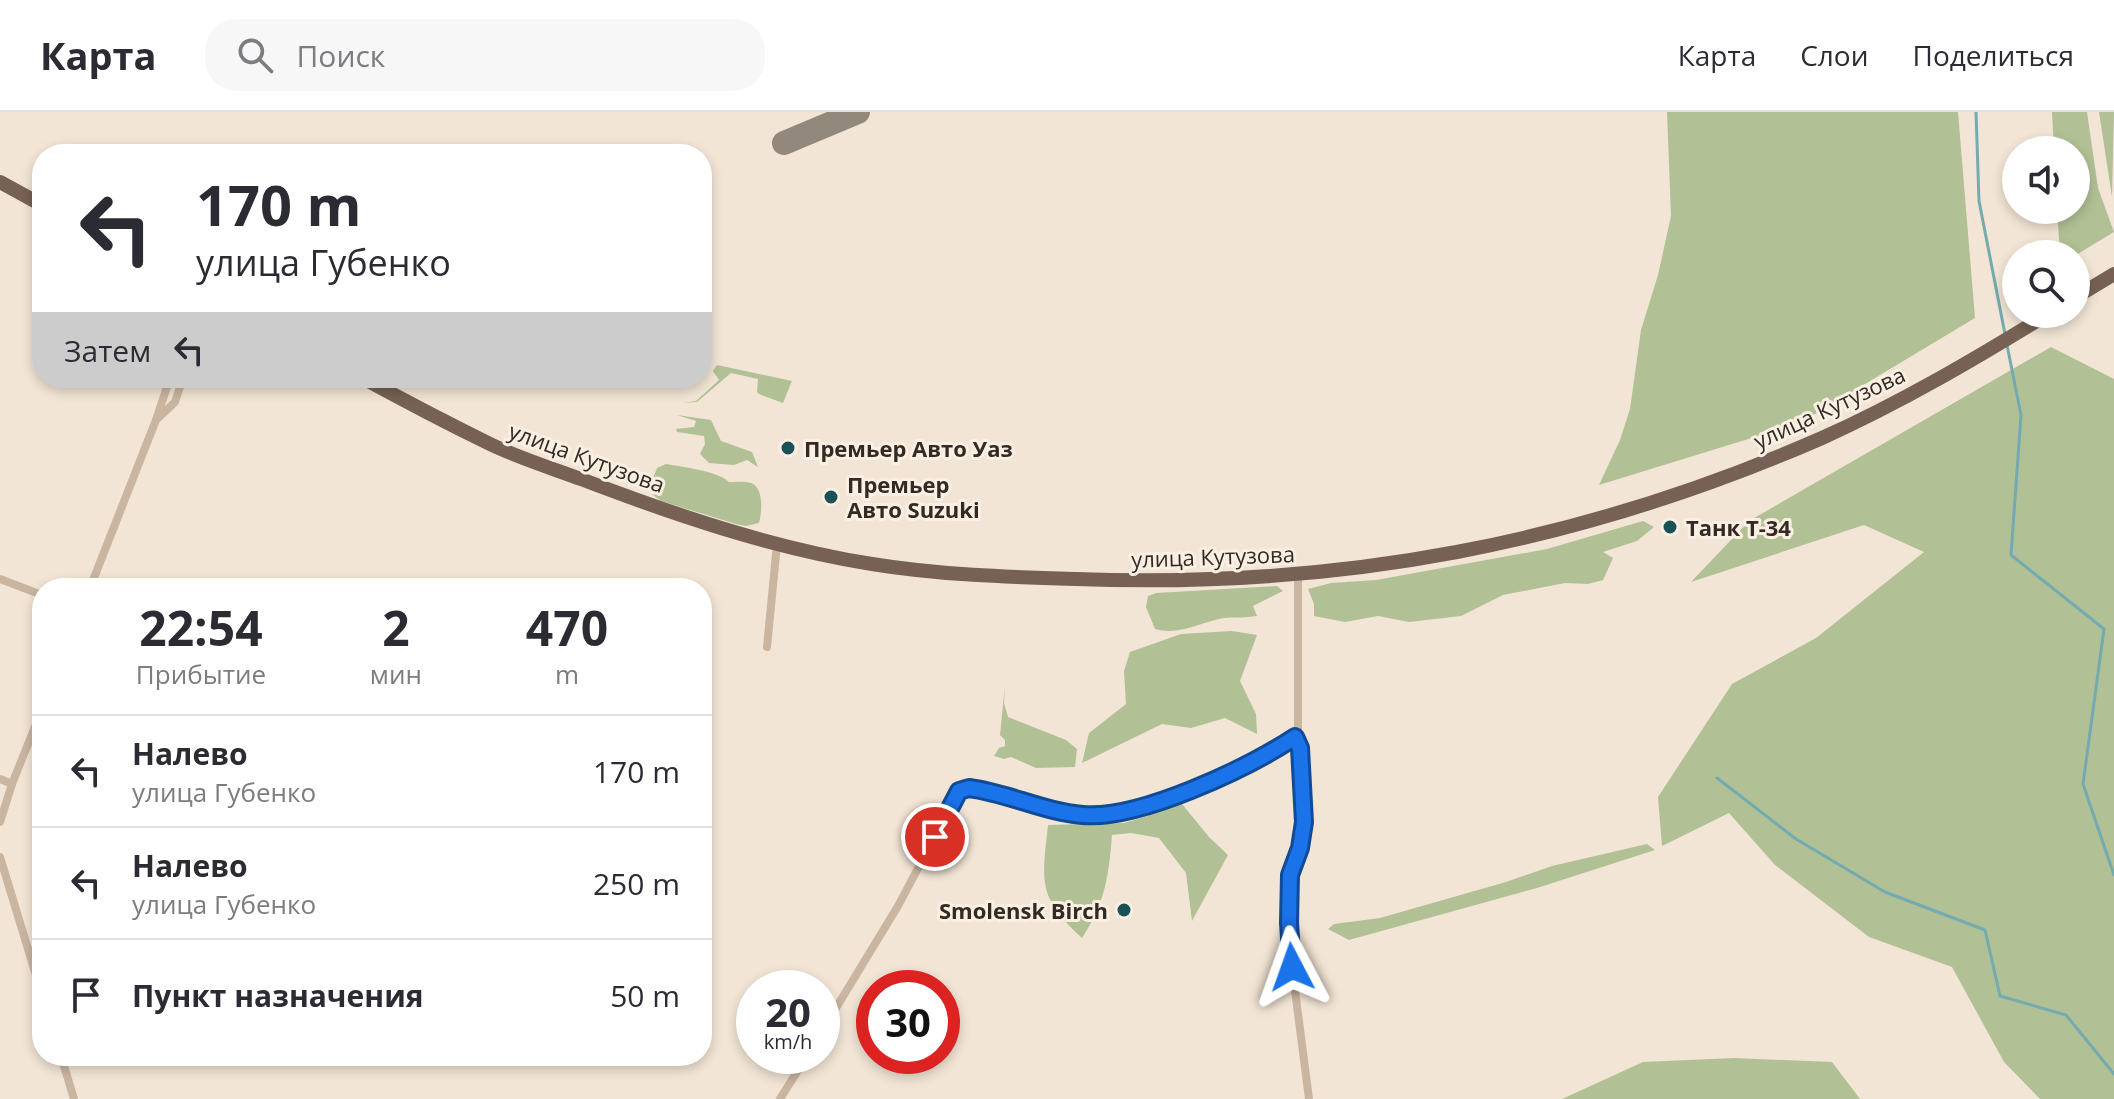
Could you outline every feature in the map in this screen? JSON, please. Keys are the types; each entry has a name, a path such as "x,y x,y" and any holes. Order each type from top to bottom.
{"main road":[{"path":"0,182 32,200"},
{"path":"2090,289 2114,274"},
{"name":"улица Кутузова","path":"382,388 494,446 638,501 777,544 873,564 1006,577 1138,582 1298,575 1456,554 1554,533 1737,473 1826,436 1957,369 2025,328"}],"street":[{"path":"94,578 167,388"},
{"path":"156,420 175,402 180,388"},
{"path":"767,647 777,544"},
{"path":"840,1001 898,906 959,791 969,788 983,790 1082,815 1117,814 1188,791 1295,737 1298,730 1298,575"},
{"path":"0,579 32,591"},
{"path":"0,822 32,734"},
{"path":"1295,737 1300,748 1304,822 1300,848 1290,875 1289,923 1309,1099"},
{"path":"0,779 12,784"},
{"path":"0,857 32,962"},
{"path":"64,1066 74,1099"},
{"path":"780,1099 796,1074"}],"green space":[{"path":"1667,112 1958,112 1975,318 1800,423 1599,485 1620,440 1630,409 1641,330 1658,275 1671,216"},
{"path":"2052,112 2087,112 2098,188 2114,232 2090,247 2090,240 2059,240 2058,224 2090,224 2090,136 2053,136"},
{"path":"2099,112 2114,112 2112,197"},
{"path":"2051,347 2114,379 2114,1099 2040,1099 2004,1062 1952,967 1869,937 1775,865 1729,813 1662,846 1658,797 1732,684 1816,638 1924,552 1864,525 1691,582 1749,521"},
{"path":"717,365 792,381 783,403 759,394 758,379 731,373 697,402 682,403 696,401 712,388 719,380 713,371"},
{"path":"677,415 711,420 721,441 752,452 758,467 747,460 734,465 709,463 700,454 705,444 704,436 677,432 676,429 694,427 696,421"},
{"path":"666,464 708,472 729,482 755,485 761,501 759,523 746,526 736,524 661,501 649,488 657,468"},
{"path":"1643,521 1654,527 1637,541 1603,552 1613,558 1603,580 1588,584 1565,583 1503,595 1461,616 1409,622 1378,616 1345,622 1314,616 1314,604 1308,589 1547,549"},
{"path":"1277,586 1283,591 1253,606 1257,616 1224,618 1181,630 1155,629 1146,607 1148,596 1156,593"},
{"path":"1232,631 1257,635 1240,681 1256,714 1257,734 1225,718 1191,728 1162,724 1082,763 1089,733 1126,704 1124,671 1130,652 1181,634"},
{"path":"1005,685 1004,703 1008,717 1066,740 1077,749 1075,767 1036,768 1011,757 1004,759 994,756 999,748 1005,746 1005,740 1000,735"},
{"path":"1182,804 1228,855 1192,921 1186,873 1159,838 1131,833 1112,835 1104,888 1096,913 1082,938 1057,911 1046,888 1044,861 1048,825 1124,823 1148,816 1162,806"},
{"path":"1647,844 1655,850 1537,888 1349,940 1328,929 1334,924 1380,918 1552,866"},
{"path":"1734,1058 1832,1062 1860,1099 1562,1099 1643,1062"}],"waterway":[{"path":"1976,112 1979,201 2005,334"},
{"path":"2007,345 2021,415 2011,555 2104,629 2083,784 2114,875"},
{"path":"1717,778 1796,839 1885,892 1985,930 2000,996 2066,1015 2114,1074"}],"taxiway":[{"path":"784,143 858,112"}],"place":[{"name":"Премьер Авто Уаз","path":"788,448"},
{"name":"Премьер Авто Suzuki","path":"831,497"},
{"name":"Танк Т-34","path":"1670,527"},
{"name":"Smolensk Birch","path":"1124,910"}],"route":[{"path":"935,837 959,791 969,788 1082,815 1117,814 1188,791 1295,737 1300,748 1304,822 1300,848 1290,875 1292,967"}]}
